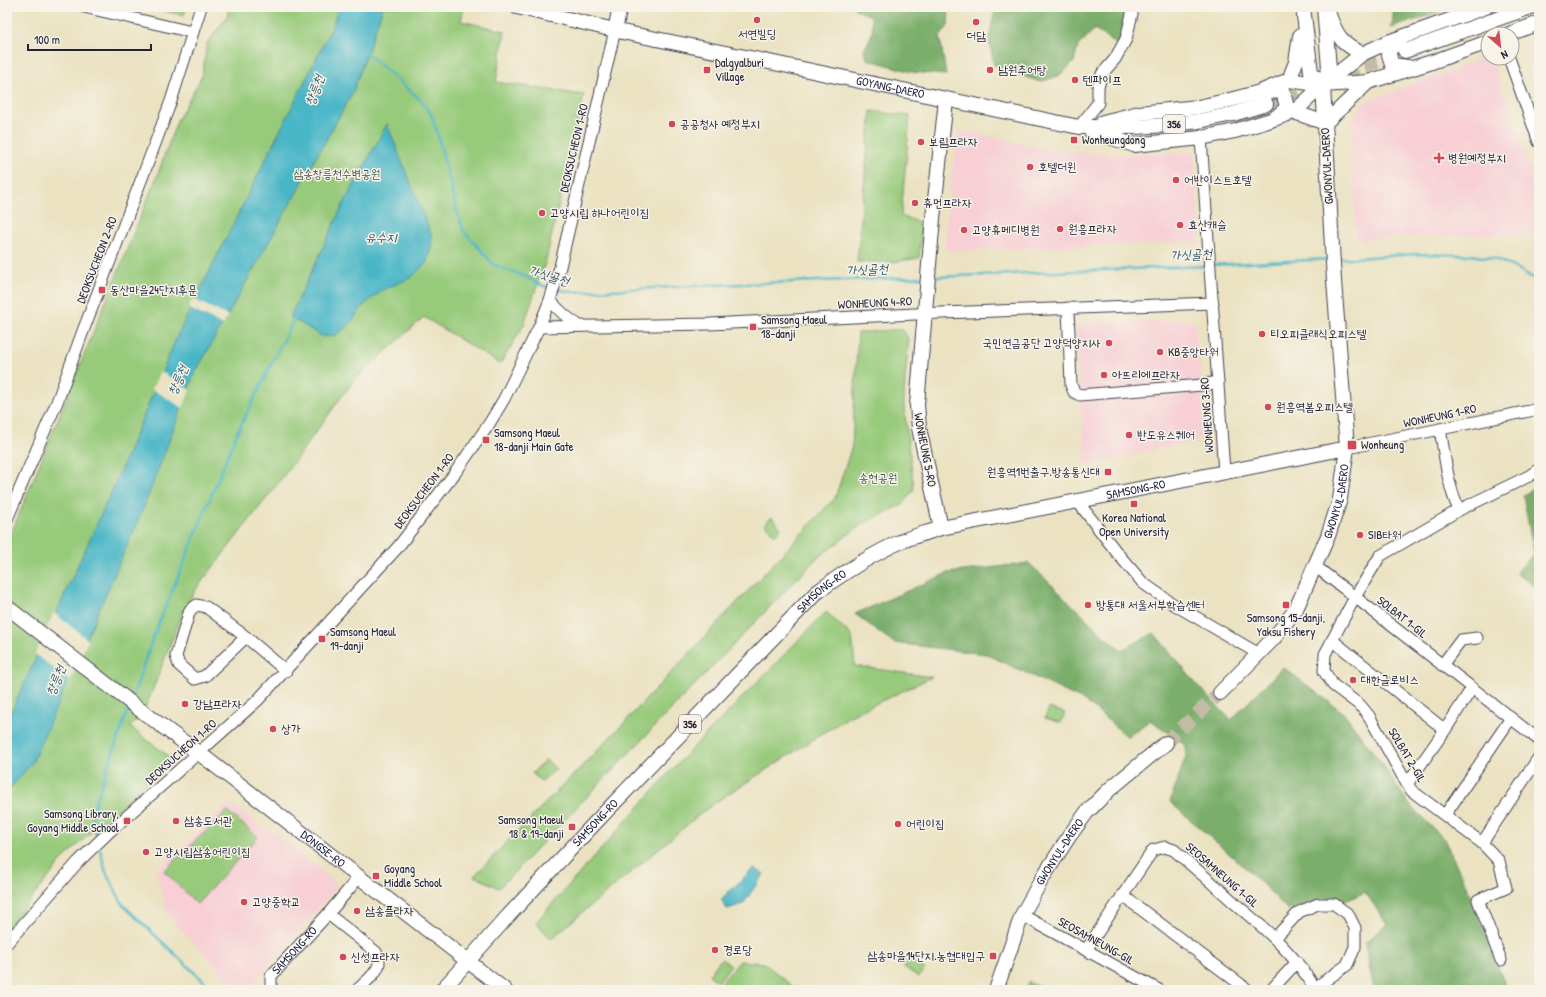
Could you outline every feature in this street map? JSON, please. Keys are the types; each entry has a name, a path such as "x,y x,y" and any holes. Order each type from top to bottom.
{"main road":[{"name":"GOYANG-DAERO","path":"517,7 615,30 1079,127 1136,127 1199,121 1233,114 1263,98"},
{"path":"615,30 620,7"},
{"path":"1263,98 1289,80 1299,51 1303,7"},
{"path":"1303,7 1311,72 1324,85"},
{"path":"1325,7 1341,41 1362,54"},
{"name":"GWONYUL-DAERO","path":"1220,693 1274,638 1296,609 1328,536 1340,499 1347,448 1334,281 1325,123 1324,85 1329,68 1325,7"},
{"path":"1079,127 1134,145 1201,138 1235,131 1294,112 1362,54 1404,36 1486,7"},
{"path":"1405,51 1531,7"},
{"path":"1520,30 1539,23"},
{"path":"1404,36 1388,51 1392,65 1414,67"},
{"path":"1289,80 1324,85 1368,82 1480,45"},
{"path":"1294,112 1325,123 1368,82"},
{"path":"1263,98 1283,91 1287,108 1271,120"},
{"name":"WONHEUNG 5-RO","path":"941,528 919,428 917,405 946,100"},
{"name":"SAMSONG-RO","path":"442,990 509,916 663,752 816,593 845,572 875,554 901,541 941,528 1347,448"},
{"name":"DONGSE-RO","path":"7,607 360,876 505,990"},
{"name":"GWONYUL-DAERO","path":"996,990 1022,915 1062,847 1087,812 1110,789 1166,743"}],"street":[{"path":"84,7 192,32"},
{"name":"DEOKSUCHEON 2-RO","path":"7,519 58,402 83,331 171,102 192,32 202,7"},
{"path":"1079,127 1098,103 1098,87 1102,74 1115,59 1126,39 1132,14 1132,7"},
{"name":"DEOKSUCHEON 1-RO","path":"7,943 78,862 108,833 257,701 286,671 398,547 455,473 489,424 504,399 539,327 552,304 615,30"},
{"path":"1512,66 1539,142"},
{"name":"WONHEUNG 3-RO","path":"1201,138 1224,472"},
{"name":"WONHEUNG 4-RO","path":"539,327 710,324 1213,303"},
{"path":"552,304 572,321 581,326"},
{"path":"1068,308 1071,384 1074,392 1080,395 1202,385 1218,382"},
{"name":"WONHEUNG 1-RO","path":"1347,448 1539,409"},
{"path":"1440,429 1448,477 1453,496 1459,510"},
{"name":"SOLBAT 2-GIL","path":"1501,960 1478,900 1506,888 1499,861 1482,843 1412,791 1369,716 1361,706 1333,685 1324,670 1325,654 1354,597 1380,556 1459,510 1529,476 1539,469"},
{"path":"1078,502 1118,554 1143,583 1170,602 1259,654"},
{"name":"SOLBAT 1-GIL","path":"1315,566 1539,739"},
{"path":"246,637 205,676 195,679 179,665 176,656 190,610 197,605 206,607 246,637 286,671"},
{"path":"1442,665 1461,640 1478,638"},
{"path":"1332,640 1445,730"},
{"path":"1407,784 1472,688"},
{"path":"1445,815 1511,718"},
{"path":"1482,843 1539,758"},
{"name":"SEOSAMNEUNG 1-GIL","path":"1086,950 1153,850 1165,847 1174,850 1275,938 1307,974 1315,989 1347,965 1355,947 1355,928 1348,914 1334,904 1318,904 1298,912 1275,938"},
{"name":"SAMSONG-RO","path":"272,990 270,986 271,976 328,914 360,876"},
{"path":"1122,895 1248,990"},
{"path":"328,914 376,952 378,957 379,962 376,970 357,990"},
{"name":"SEOSAMNEUNG-GIL","path":"1022,915 1159,990"},
{"path":"1271,990 1297,962"}],"shaded area":[{"name":"병원예정부지","path":"1480,59 1480,66 1494,66 1539,194 1539,234 1398,237 1356,240 1351,122 1363,103"},
{"path":"959,130 1056,151 1131,155 1194,152 1200,242 944,251 952,173"},
{"path":"1194,320 1202,385 1202,439 1086,465 1080,403 1076,324"},
{"name":"고양중학교","path":"229,803 263,828 274,833 338,885 247,990 222,974 212,961 170,918 155,872"}],"green space":[{"path":"144,7 187,7 184,15"},
{"name":"삼송창릉천수변공원","path":"229,7 464,7 461,21 505,31 496,82 584,95 546,260 523,327 500,364 424,317 354,380 276,486 196,589 184,609 144,712 130,727 171,758 121,807 104,820 64,858 7,929 7,544 157,176 177,121 202,76 207,43 227,17"},
{"path":"853,7 949,7 948,26 940,37 946,75 911,72 867,59 864,50 873,32 871,16 856,10"},
{"path":"998,7 1131,7 1126,39 1116,44 1095,29 1078,46 1074,62 1060,75 1041,82 994,65 989,40 994,14"},
{"path":"1393,7 1454,7 1391,28"},
{"path":"871,111 910,116 901,216 922,223 919,258 894,262 857,262"},
{"name":"송현공원","path":"902,329 909,340 905,377 904,407 914,489 903,504 861,525 816,559 499,888 474,876 625,722 835,498 852,446 858,333"},
{"path":"1539,486 1539,591 1516,572 1534,554 1523,495"},
{"path":"772,517 781,529 775,535 764,524"},
{"path":"1029,563 1105,637 1122,650 1154,633 1197,685 1231,720 1283,667 1344,713 1382,764 1409,804 1444,839 1466,885 1507,990 1374,990 1365,943 1387,924 1365,892 1341,903 1325,898 1288,910 1249,871 1170,802 1186,756 1186,745 1150,720 1128,737 1085,701 986,654 894,643 855,614 948,573"},
{"path":"826,612 852,636 855,666 932,677 850,716 722,798 705,810 551,939 536,922 678,763"},
{"path":"1049,708 1065,713 1061,723 1045,718"},
{"path":"546,760 556,769 542,782 532,773"},
{"path":"227,811 258,837 197,904 164,871"},
{"path":"910,957 925,969 918,977 903,966"},
{"path":"721,959 731,965 718,982 709,975"},
{"path":"740,961 764,963 797,990 715,990"},
{"path":"1028,982 1047,990 1026,990"}],"water":[{"name":"창릉천","path":"338,7 383,7 353,92 194,375 144,507 32,763 7,792 7,721 110,495 178,334 333,25"},
{"name":"유수지","path":"387,124 432,237 431,249 426,263 412,277 381,291 362,307 350,324 336,335 323,337 290,317 342,207"},
{"path":"754,868 764,874 743,904 727,909 721,899"}],"pier":[{"path":"193,299 228,316 223,325 188,308"},
{"path":"160,371 190,390 183,408 152,389"},
{"path":"54,613 88,640 70,681 35,654"}],"waterway":[{"name":"가싯골천","path":"365,52 421,100 431,114 463,230 494,265 527,277 538,284 550,288"},
{"name":"가싯골천","path":"1338,259 1415,254 1471,255 1496,259 1520,270 1539,282"},
{"name":"가싯골천","path":"1212,265 1329,259"},
{"name":"가싯골천","path":"933,277 1207,266"},
{"name":"가싯골천","path":"557,289 571,292 924,277"},
{"path":"132,699 152,640 237,433 295,317"},
{"path":"97,839 92,812 129,707"},
{"path":"99,846 106,872 123,905 213,990"}],"tunnel":[{"path":"1266,104 1405,51"},
{"path":"1166,743 1220,693"}],"place":[{"name":"서연빌딩","path":"757,20"},
{"name":"더담","path":"976,22"},
{"name":"Dalgyalburi Village","path":"707,70"},
{"name":"남원추어탕","path":"990,70"},
{"name":"텐파이프","path":"1075,80"},
{"name":"공공청사 예정부지","path":"672,124"},
{"name":"Wonheungdong","path":"1074,140"},
{"name":"보림프라자","path":"921,142"},
{"name":"병원예정부지","path":"1439,158"},
{"name":"호텔더윈","path":"1030,167"},
{"name":"어반이스트호텔","path":"1176,180"},
{"name":"휴먼프라자","path":"915,203"},
{"name":"고양시립 하나어린이집","path":"542,213"},
{"name":"효산캐슬","path":"1180,225"},
{"name":"원흥프라자","path":"1060,229"},
{"name":"고양휴메디병원","path":"964,230"},
{"name":"동산마을24단지후문","path":"102,290"},
{"name":"Samsong Maeul 18-danji","path":"753,327"},
{"name":"티오피클래식오피스텔","path":"1262,334"},
{"name":"국민연금공단 고양덕양지사","path":"1109,343"},
{"name":"KB중앙타워","path":"1160,352"},
{"name":"아뜨리에프라자","path":"1104,375"},
{"name":"원흥역봄오피스텔","path":"1268,407"},
{"name":"반도유스퀘어","path":"1129,435"},
{"name":"Samsong Maeul 18-danji Main Gate","path":"486,440"},
{"name":"Wonheung","path":"1352,445"},
{"name":"원흥역1번출구.방송통신대","path":"1108,472"},
{"name":"Korea National Open University","path":"1134,504"},
{"name":"SIB타워","path":"1360,535"},
{"name":"방통대 서울서부학습센터","path":"1088,605"},
{"name":"Samsong 15-danji, Yaksu Fishery","path":"1286,605"},
{"name":"Samsong Maeul 19-danji","path":"322,639"},
{"name":"대한글로비스","path":"1353,680"},
{"name":"강남프라자","path":"185,704"},
{"name":"상가","path":"273,729"},
{"name":"Samsong Library, Goyang Middle School","path":"127,821"},
{"name":"삼송도서관","path":"176,821"},
{"name":"어린이집","path":"898,824"},
{"name":"Samsong Maeul 18 & 19-danji","path":"572,827"},
{"name":"고양시립삼송어린이집","path":"146,852"},
{"name":"Goyang Middle School","path":"376,876"},
{"name":"고양중학교","path":"244,902"},
{"name":"삼송플라자","path":"357,911"},
{"name":"경로당","path":"715,950"},
{"name":"삼송마을14단지.농협대입구","path":"993,956"},
{"name":"신성프라자","path":"343,957"}]}
